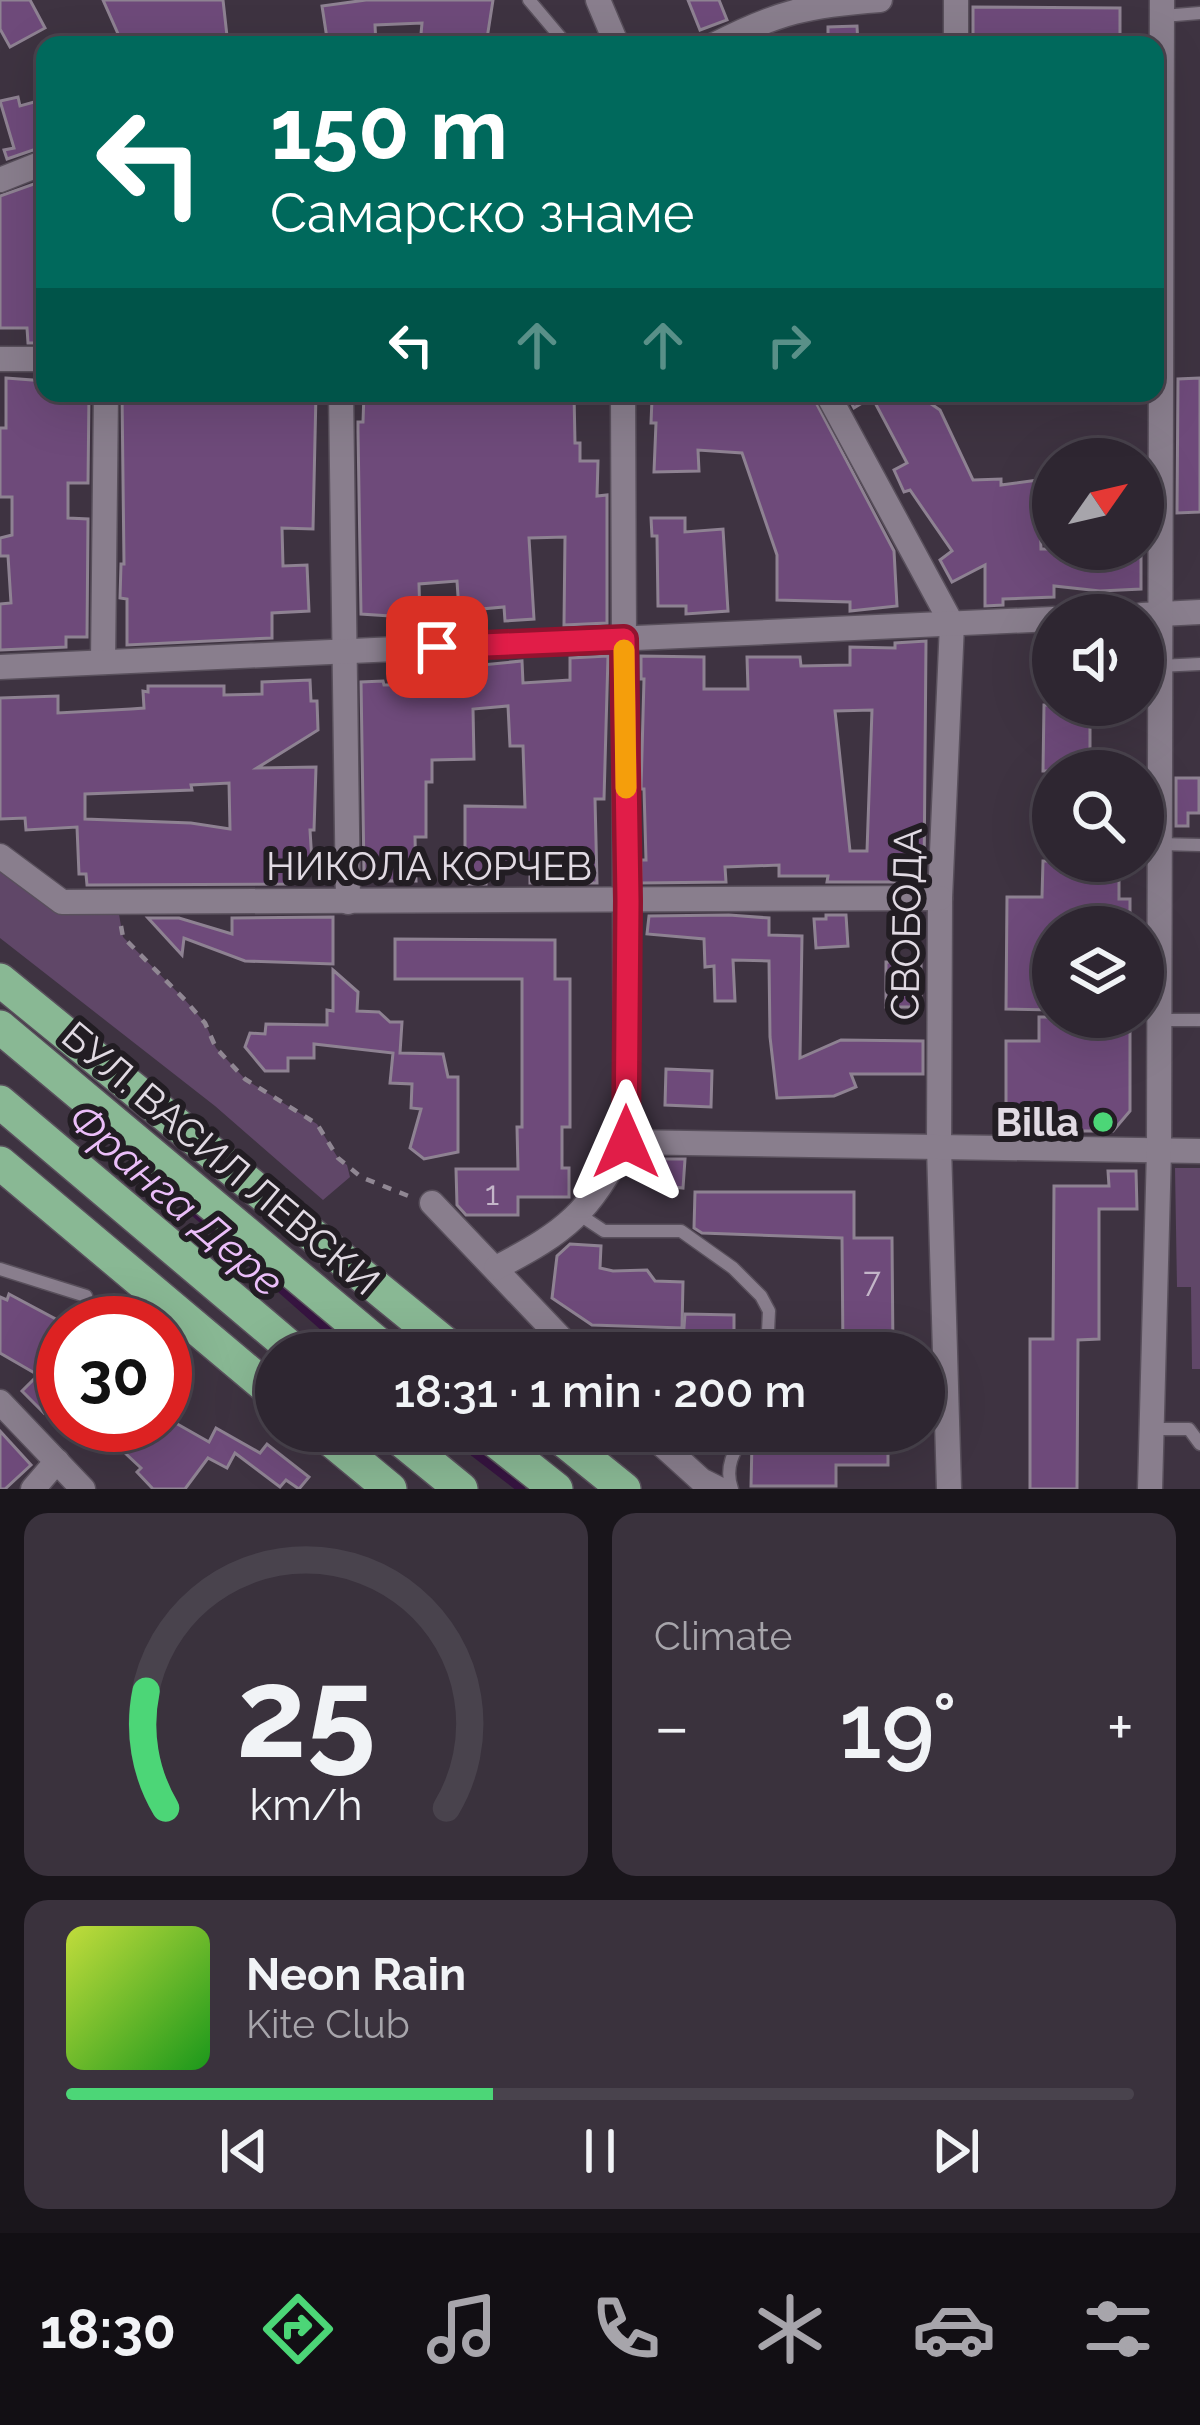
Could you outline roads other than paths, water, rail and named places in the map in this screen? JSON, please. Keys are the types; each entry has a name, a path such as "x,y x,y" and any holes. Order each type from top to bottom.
{"highway":[{"path":"0,980 431,1332"},
{"name":"БУЛ. ВАСИЛ ЛЕВСКИ","path":"0,1027 364,1332"},
{"path":"0,1102 272,1332"},
{"path":"0,1162 255,1377"},
{"path":"345,1452 390,1489"},
{"path":"416,1452 461,1489"},
{"path":"509,1452 556,1489"},
{"path":"577,1452 624,1489"}],"street":[{"path":"598,0 612,36"},
{"path":"732,36 812,5 880,0"},
{"path":"956,0 956,36"},
{"path":"0,180 36,165"},
{"path":"0,359 36,359"},
{"path":"103,662 106,402"},
{"path":"341,402 348,902"},
{"path":"496,1268 580,1215 626,1142 623,402"},
{"path":"832,402 952,624"},
{"path":"1150,594 1155,402"},
{"path":"1164,614 1200,612"},
{"path":"0,667 1032,620"},
{"name":"СВОБОДА","path":"949,1489 939,1147 940,898 952,624"},
{"name":"НИКОЛА КОРЧЕВ","path":"0,856 62,902 940,898"},
{"path":"1150,1489 1159,1038"},
{"path":"626,1142 1200,1151"},
{"path":"432,1203 555,1332"},
{"path":"0,1402 83,1489"},
{"path":"670,1452 701,1480 719,1489"},
{"path":"33,1489 57,1461"}],"lane":[{"path":"530,0 560,36"},
{"path":"1162,8 1200,13"},
{"path":"0,171 36,165"},
{"path":"1164,666 1200,664"},
{"path":"1164,844 1200,845"},
{"path":"1164,1020 1200,1020"},
{"path":"580,1215 604,1231 681,1231 733,1268 761,1296 769,1311 768,1332"},
{"path":"0,1269 86,1296"},
{"path":"1152,1429 1189,1430 1200,1444"},
{"path":"732,1489 727,1474 734,1452"}],"waterway":[{"name":"Франга Дере","path":"152,1175 329,1332"},
{"name":"Франга Дере","path":"473,1452 521,1489"}],"place":[{"name":"Billa","path":"1103,1122"}]}
